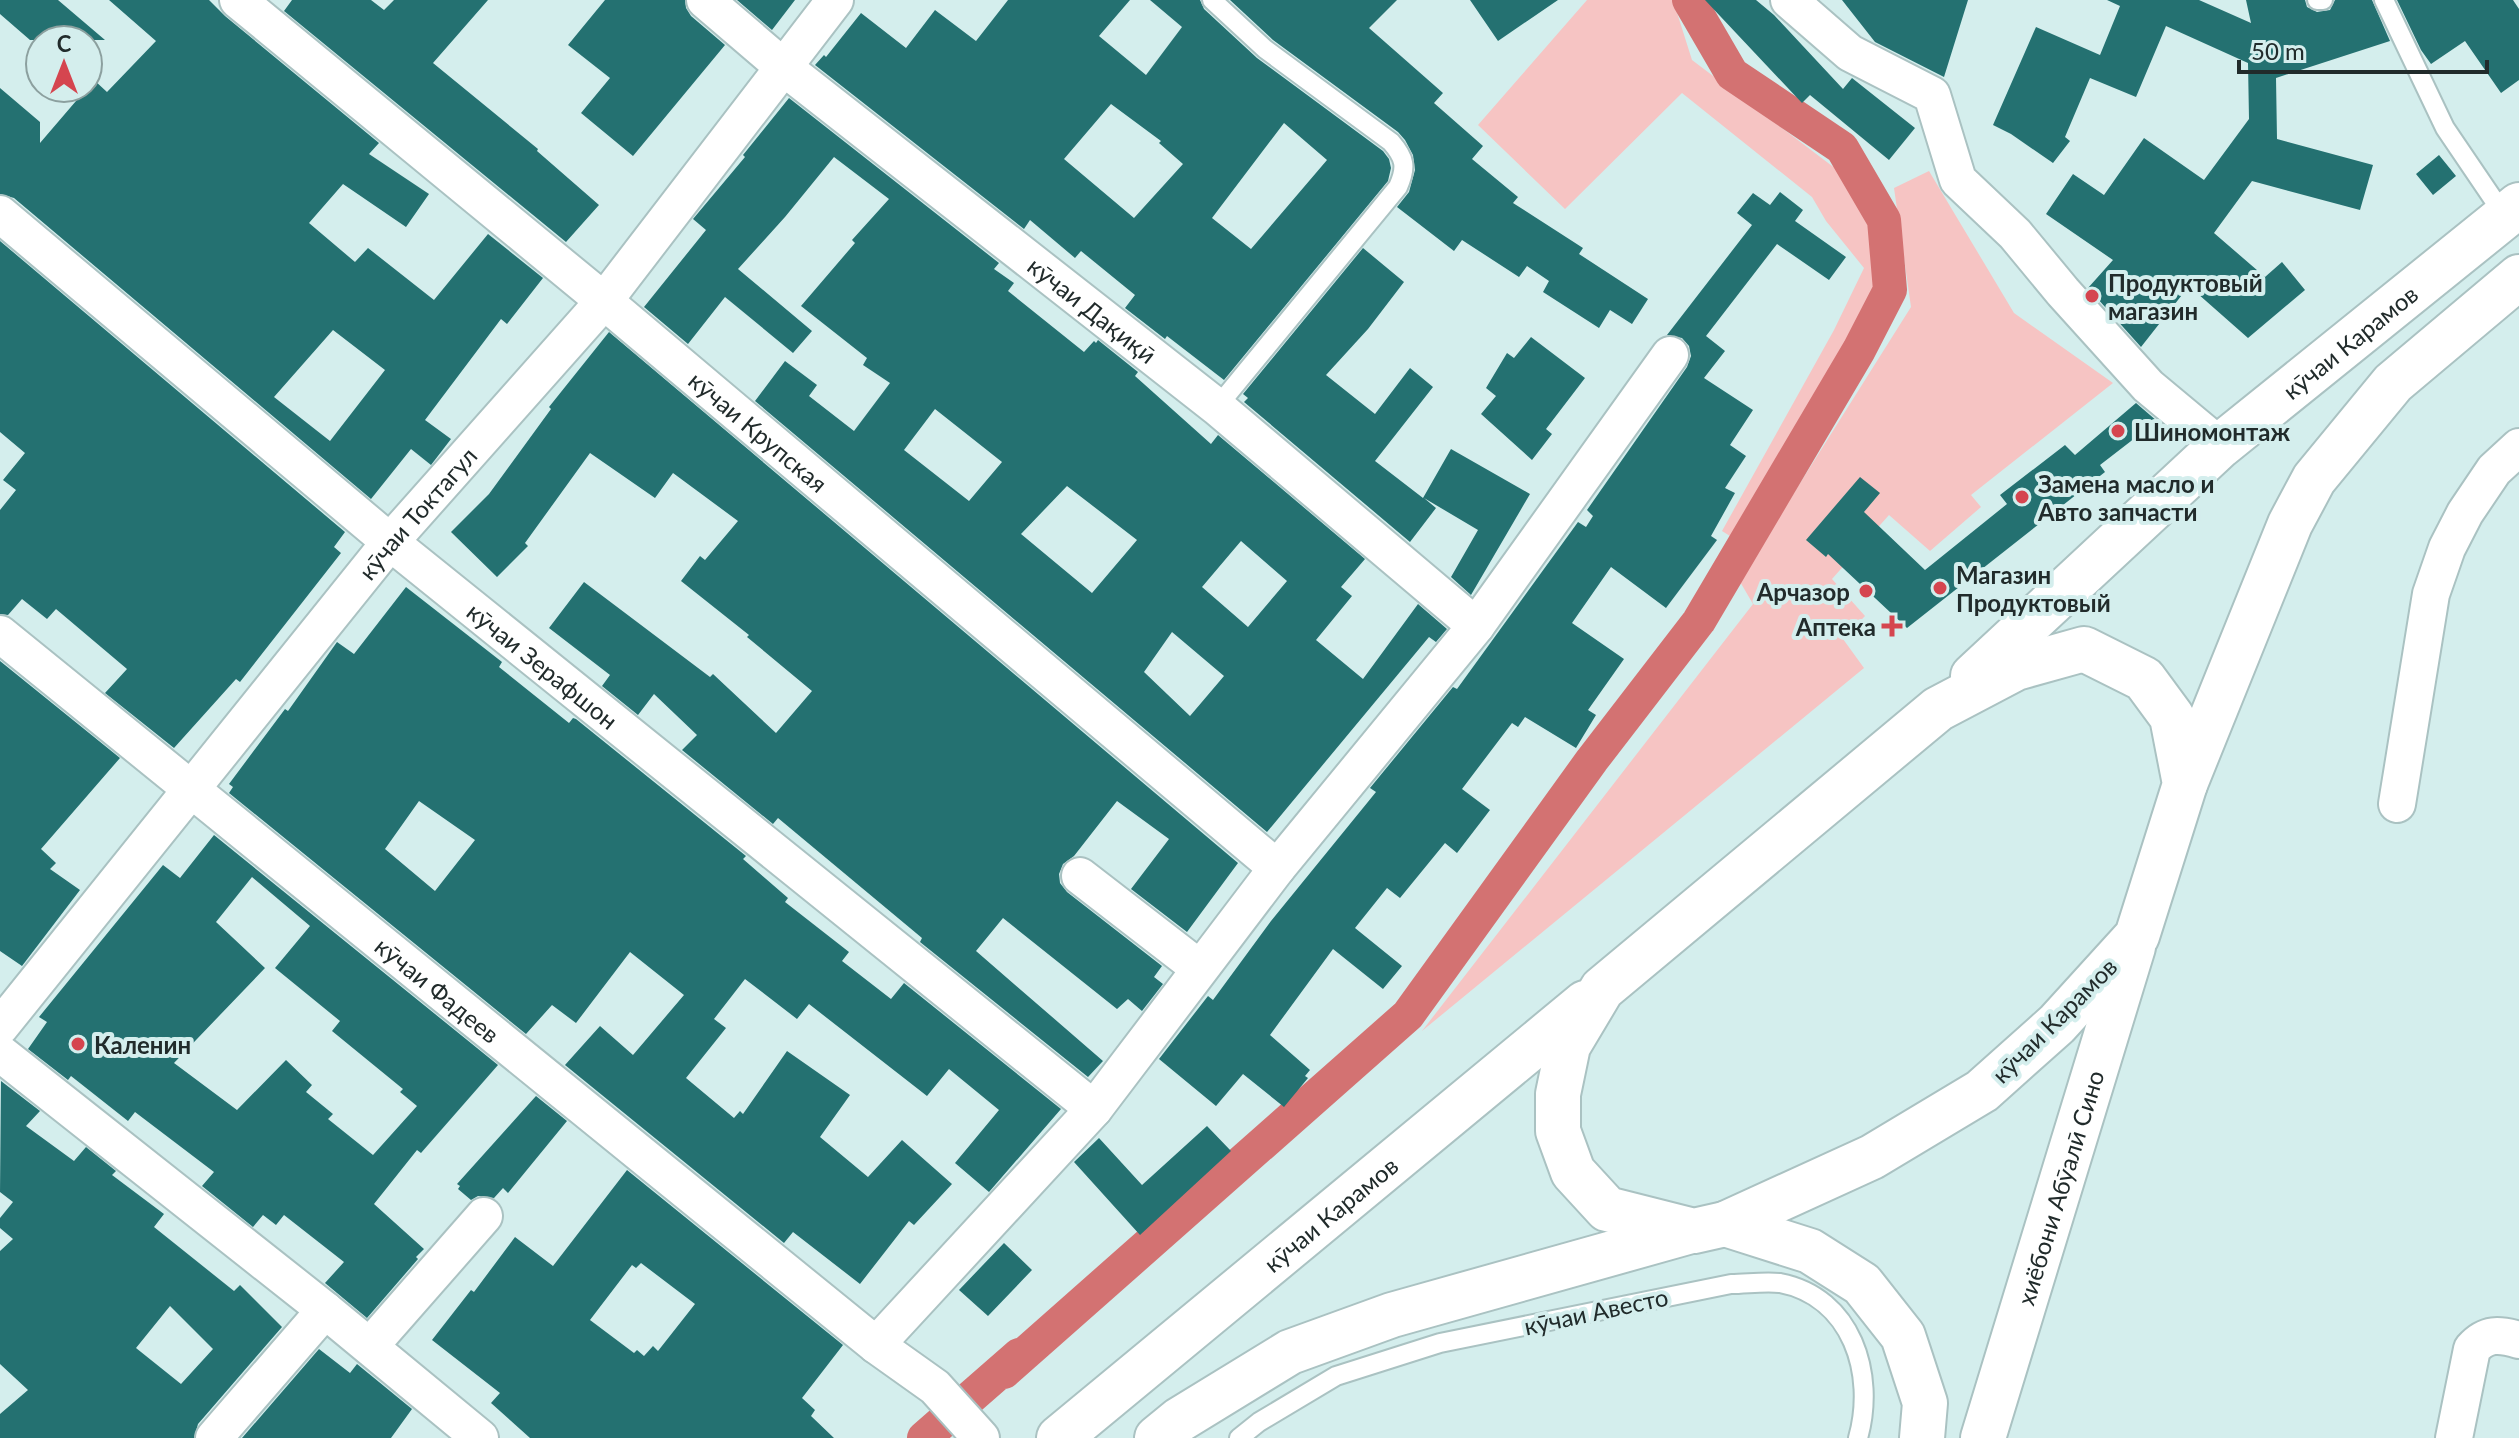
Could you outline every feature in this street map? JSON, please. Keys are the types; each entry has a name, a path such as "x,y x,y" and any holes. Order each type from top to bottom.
{"main road":[{"name":"кӯчаи Карамов","path":"1059,1438 1938,709 2220,446 2511,210"},
{"name":"кӯчаи Карамов","path":"1157,1438 1179,1420 1290,1352 1392,1315 1709,1227 1872,1157 1982,1091 2057,1024 2137,936 2185,784 2290,524 2314,479 2393,383 2519,277"},
{"name":"кӯчаи Карамов","path":"1938,709 2016,668 2084,649 2144,679 2172,717 2185,784"},
{"name":"хиёбони Абӯалӣ Сино","path":"1983,1438 2137,936"},
{"name":"кӯчаи Карамов","path":"1602,989 1568,1046 1558,1094 1558,1131 1573,1172 1607,1209 1709,1227"},
{"path":"1709,1227 1810,1251 1862,1284 1903,1336 1925,1403 1922,1438"}],"street":[{"name":"кӯчаи Крупская","path":"238,0 604,301 1277,868"},
{"name":"кӯчаи Дақиқӣ","path":"705,0 782,66 1217,407 1476,626"},
{"name":"кӯчаи Токтагул","path":"0,1027 390,542 604,301 835,0"},
{"path":"1789,0 1850,53 1932,95 1958,180 2015,234 2148,386 2220,446"},
{"name":"кӯчаи Зерафшон","path":"0,214 390,542 1094,1109"},
{"path":"876,1345 1094,1109 1277,868 1476,626 1670,355"},
{"path":"2397,804 2431,594 2443,559 2465,513 2494,470 2519,447"},
{"name":"кӯчаи Фадеев","path":"0,634 876,1345 935,1387 977,1434"},
{"path":"1080,876 1199,968"},
{"path":"0,1053 370,1346 480,1438"},
{"path":"370,1346 484,1216"},
{"path":"214,1438 325,1310"},
{"path":"2454,1438 2472,1349 2481,1338 2495,1334 2519,1340"}],"lane":[{"path":"1212,0 1265,49 1391,142 1403,156 1405,171 1398,187 1217,407"},
{"path":"2384,0 2445,128 2511,210"},
{"name":"кӯчаи Авесто","path":"1239,1438 1259,1422 1336,1376 1440,1343 1731,1284 1779,1283 1816,1296 1849,1328 1864,1377 1862,1426 1858,1438"}],"shaded area":[{"path":"1587,0 1673,0 1692,60 1840,172 1870,224 1881,284 1738,541 1722,531 1834,330 1864,268 1826,221 1812,197 1682,93 1565,209 1478,125"},
{"path":"1929,171 2014,313 2113,383 1971,495 1981,507 1930,551 1889,515 1832,579 1865,616 1843,639 1864,668 1422,1031 1753,604 1739,580 1911,307 1894,188"}],"building":[{"path":"0,0 58,0 86,24 24,24 24,35 0,14"},
{"path":"109,0 209,0 379,143 369,154 429,194 406,227 343,184 309,223 355,262 368,248 434,300 488,234 543,278 507,324 501,319 425,420 451,439 431,465 411,449 371,499 14,198 0,194 0,88 40,122 40,143 73,104 104,104 104,89 107,92 156,41","holes":["333,330 385,370 330,441 274,397"]},
{"path":"292,0 371,0 384,10 394,0 488,0 433,63 538,149 599,205 566,242 284,11"},
{"path":"605,0 685,0 691,16 725,45 633,156 581,113 610,78 568,45"},
{"path":"737,0 795,0 772,30"},
{"path":"1008,0 1130,0 1099,36 1146,75 1182,27 1150,0 1200,0 1204,9 1257,58 1383,151 1391,168 1388,181 1224,380 1125,308 1135,295 1081,251 1075,258 1030,220 1024,229 815,65 824,55 826,57 861,13 906,48 935,10 976,41","holes":["1111,104 1161,141 1159,143 1183,164 1134,218 1064,159","1284,123 1327,160 1251,249 1212,218"]},
{"path":"1230,0 1397,0 1369,28 1443,93 1434,103 1483,146 1472,159 1518,197 1513,203 1583,248 1579,254 1648,299 1632,324 1610,310 1599,328 1543,292 1549,281 1527,266 1519,277 1462,240 1454,251 1397,207 1409,192 1415,170 1413,155 1405,140 1273,40"},
{"path":"1470,0 1558,0 1498,41"},
{"path":"1705,0 1756,0 1843,89 1852,78 1915,128 1889,160 1810,95 1802,103"},
{"path":"1842,0 1968,0 1944,77 1875,42"},
{"path":"2107,0 2199,0 2251,23 2246,0 2305,0 2307,7 2317,12 2330,10 2335,0 2372,0 2390,41 2276,78 2277,139 2373,165 2360,210 2252,181 2214,233 2265,277 2282,262 2305,290 2248,338 2189,286 2141,347 2088,288 2113,260 2046,214 2073,174 2104,195 2144,138 2204,180 2249,119 2248,63 2166,26 2136,97 2090,78 2065,137 2070,141 2053,163 1993,125 2036,27 2100,55 2120,6"},
{"path":"2397,0 2513,0 2519,9 2519,80 2501,93 2465,41 2431,64"},
{"path":"789,98 999,263 994,269 1014,283 1008,291 1084,352 1098,340 1138,372 1135,376 1211,444 1218,435 1365,559 1341,587 1352,596 1316,640 1363,679 1418,604 1447,629 1436,642 1429,637 1267,832 755,401 785,361 817,385 809,396 854,431 890,383 863,365 867,358 801,306 855,243 852,240 889,199 834,157 738,269 812,331 793,353 725,297 688,344 644,307 706,230 693,219 745,157 743,155","holes":["935,409 1002,462 969,501 904,450","1067,486 1137,540 1092,593 1021,534","1241,541 1287,581 1248,627 1202,587","1172,632 1224,676 1190,716 1144,672"]},
{"path":"2439,155 2456,176 2433,195 2416,174"},
{"path":"1780,192 1803,210 1795,221 1846,257 1829,280 1777,244 1706,336 1725,351 1704,378 1753,410 1730,445 1746,456 1725,488 1735,493 1711,536 1717,540 1666,608 1611,567 1572,623 1624,659 1588,710 1596,715 1576,748 1525,717 1518,727 1512,723 1462,789 1490,810 1457,853 1445,843 1400,898 1387,888 1355,928 1402,966 1383,989 1333,949 1270,1035 1310,1070 1305,1076 1308,1078 1284,1107 1243,1074 1216,1106 1159,1059 1208,996 1213,1000 1271,921 1376,792 1370,788 1453,687 1457,689 1578,522 1586,527 1593,516 1587,510 1687,367 1691,356 1689,346 1682,338 1667,335 1752,225 1737,213 1753,193 1770,205"},
{"path":"0,241 345,532 334,547 341,553 240,682 236,679 174,748 105,693 127,669 56,609 47,619 22,599 8,615 0,614 0,510 16,490 3,480 25,453 0,432"},
{"path":"1363,248 1404,282 1368,329 1326,375 1375,414 1410,368 1433,387 1375,461 1423,498 1451,449 1530,494 1471,595 1451,577 1478,530 1424,498 1436,508 1410,542 1244,402 1248,398 1243,394"},
{"path":"609,332 1238,863 1187,932 1131,889 1169,839 1117,801 1074,856 1063,864 1060,883 1067,892 1162,966 1154,977 1163,984 1142,1011 1128,999 1117,1009 1003,918 976,951 1103,1061 1088,1077 920,942 922,938 778,818 773,824 682,750 697,735 654,694 638,715 602,686 610,675 549,628 584,582 710,677 713,674 776,733 812,691 681,581 700,556 705,560 738,521 673,473 655,498 590,453 525,543 528,546 497,577 451,532 489,494 551,409 549,407"},
{"path":"1531,337 1585,378 1546,429 1552,434 1532,460 1481,414 1496,396 1486,388 1507,353 1514,358"},
{"path":"2136,403 2157,421 2100,465 2105,472 1907,628 1828,554 1826,557 1806,540 1860,477 1880,493 1864,512 1925,570 2007,504 2000,495 2065,445 2075,455"},
{"path":"406,587 502,662 499,667 569,723 576,719 746,856 743,859 788,898 785,902 849,952 842,961 891,999 904,983 1061,1109 989,1192 955,1163 999,1110 949,1069 927,1096 809,1004 797,1019 745,979 714,1019 726,1028 686,1078 734,1118 740,1111 743,1114 787,1051 850,1095 820,1137 868,1177 902,1140 952,1184 914,1225 909,1221 860,1284 793,1232 784,1243 565,1065 600,1026 633,1055 684,995 630,952 576,1023 552,1005 526,1034 229,793 233,787 229,784 285,709 288,711 337,642 354,654","holes":["419,801 475,840 435,891 385,849"]},
{"path":"0,661 120,758 41,849 56,863 50,869 80,890 22,966 0,951"},
{"path":"214,835 498,1065 421,1153 417,1150 374,1204 424,1249 367,1318 325,1283 344,1262 284,1215 276,1225 263,1215 253,1227 202,1186 214,1172 135,1112 128,1121 71,1076 68,1080 28,1049 47,1022 39,1017 163,865 180,878","holes":["252,877 310,926 275,968 340,1021 332,1031 403,1089 400,1092 417,1106 373,1155 328,1119 333,1114 306,1092 312,1085 286,1060 237,1110 174,1063 265,968 216,922"]},
{"path":"1,1081 40,1111 26,1126 74,1161 86,1147 116,1171 112,1175 164,1214 154,1227 234,1291 240,1285 282,1327 198,1424 194,1438 0,1438 0,1414 28,1390 0,1364 0,1251 13,1239 0,1228 0,1218 13,1202 0,1192","holes":["170,1306 213,1349 181,1384 136,1348"]},
{"path":"536,1096 567,1121 508,1193 503,1188 494,1198 478,1196 471,1200 458,1189 460,1186 457,1184"},
{"path":"1207,1126 1231,1151 1140,1235 1074,1162 1099,1138 1142,1185"},
{"path":"627,1170 843,1345 802,1398 815,1410 811,1416 834,1438 530,1438 491,1403 500,1393 432,1340 471,1290 474,1292 515,1237 553,1266","holes":["641,1263 695,1304 658,1351 653,1346 644,1356 637,1350 634,1353 590,1320 632,1265 636,1268"]},
{"path":"1004,1243 1032,1270 988,1316 959,1290"},
{"path":"319,1349 350,1373 357,1364 412,1409 391,1438 242,1438"}],"waterway":[{"path":"1004,1372 1408,1015 1592,760 1699,621 1859,350 1890,290 1884,220 1842,148 1732,74 1689,0"},
{"path":"924,1438 1019,1355"}],"place":[{"name":"Продуктовый магазин","path":"2092,296"},
{"name":"Шиномонтаж","path":"2118,431"},
{"name":"Замена масло и Авто запчасти","path":"2022,497"},
{"name":"Магазин Продуктовый","path":"1940,588"},
{"name":"Арчазор","path":"1866,591"},
{"name":"Аптека","path":"1892,626"},
{"name":"Каленин","path":"78,1044"}]}
